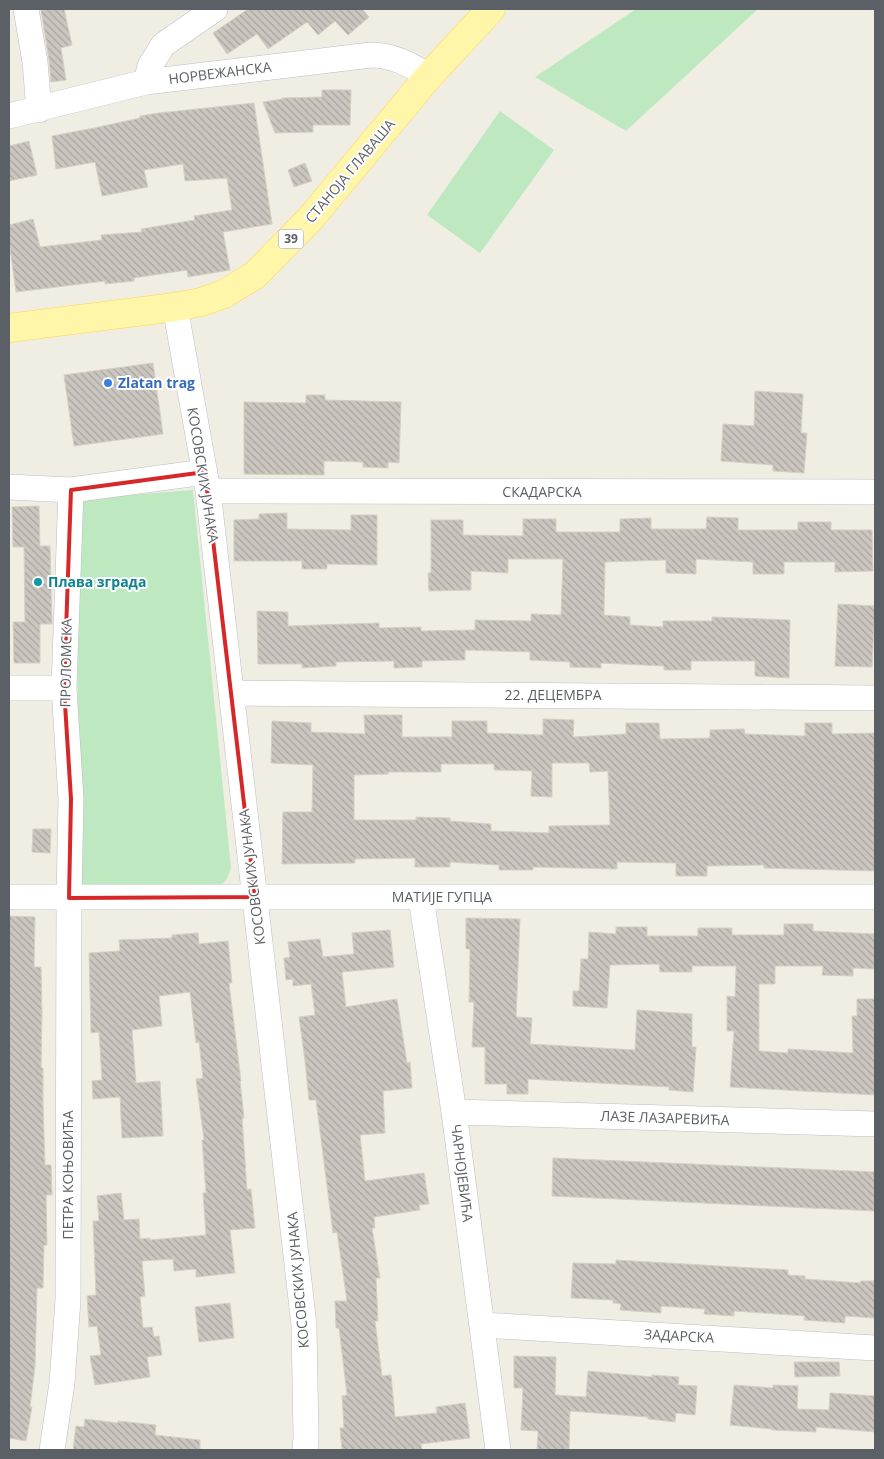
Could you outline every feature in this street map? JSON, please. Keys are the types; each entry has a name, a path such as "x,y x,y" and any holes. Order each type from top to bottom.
{"main road":[{"name":"СТАНОЈА ГЛАВАША","path":"9,328 201,302 224,294 256,275 310,219 429,76 491,9"}],"street":[{"path":"26,9 35,62 40,110"},
{"path":"146,82 150,66 163,45 215,9"},
{"name":"НОРВЕЖАНСКА","path":"9,116 40,110 98,93 146,82 371,55 385,55 404,61 429,76"},
{"name":"КОСОВСКИХ ЈУНАКА","path":"175,307 206,481 304,1325 305,1450"},
{"name":"СКАДАРСКА","path":"71,490 206,481 875,492"},
{"path":"9,487 71,490"},
{"name":"ПРОЛОМСКА","path":"69,898 71,799 64,688 71,490"},
{"path":"9,688 64,688"},
{"name":"22. ДЕЦЕМБРА","path":"231,693 875,698"},
{"name":"МАТИЈЕ ГУПЦА","path":"9,897 875,897"},
{"name":"ПЕТРА КОЊОВИЋА","path":"52,1450 62,1383 68,1300 69,898"},
{"name":"ЧАРНОЈЕВИЋА","path":"421,898 454,1112 498,1450"},
{"name":"ЛАЗЕ ЛАЗАРЕВИЋА","path":"454,1112 875,1124"},
{"name":"ЗАДАРСКА","path":"482,1325 875,1348"}],"highlighted area":[{"path":"205,472 255,897 69,898 71,799 64,688 71,490"}],"green space":[{"path":"636,9 758,9 626,131 535,77"},
{"path":"500,111 554,150 480,253 427,215"},
{"path":"193,490 231,868 227,879 220,886 77,886 78,499"}],"building":[{"path":"64,9 72,45 61,48 66,80 51,82 41,10"},
{"path":"248,9 362,9 369,17 348,35 335,21 318,35 307,22 268,49 257,34 227,54 213,33"},
{"path":"322,90 351,90 350,125 313,125 313,132 275,133 263,102 282,98 322,97"},
{"path":"254,103 272,224 223,232 230,270 188,277 187,270 134,278 134,281 105,284 105,281 16,292 9,241 9,225 33,219 40,247 102,240 101,235 142,232 141,229 195,220 194,216 232,210 227,178 185,181 183,164 144,170 148,187 102,196 95,162 56,169 52,136 140,118 140,116"},
{"path":"29,141 37,175 9,181 9,146"},
{"path":"305,163 312,181 294,187 288,170"},
{"path":"153,363 163,434 74,446 64,375"},
{"path":"755,391 803,394 801,433 807,433 804,473 773,471 773,465 721,461 723,424 754,426"},
{"path":"306,395 325,395 325,400 401,402 399,463 388,462 388,468 363,467 363,462 324,461 324,475 244,474 244,402 306,403"},
{"name":"Плава зграда","path":"39,506 40,546 50,546 52,624 40,624 40,663 14,663 13,622 25,622 24,547 13,547 12,507"},
{"path":"287,513 287,529 351,530 351,515 377,515 377,565 327,564 327,569 302,569 302,561 234,561 234,520 259,519 259,514"},
{"path":"707,517 738,518 738,530 798,530 798,522 831,522 831,530 872,530 873,571 835,572 835,562 784,562 784,574 753,574 753,562 696,559 696,574 666,573 666,560 605,562 604,615 630,617 630,625 663,627 663,621 712,621 712,617 790,620 789,678 755,676 755,661 691,661 691,670 664,670 664,666 601,663 601,668 570,667 570,662 530,660 530,652 465,650 465,660 422,661 422,667 394,668 394,661 336,662 336,666 302,668 302,664 258,664 257,611 288,612 288,626 379,623 379,628 421,627 421,631 475,630 475,620 531,621 531,614 561,615 563,559 508,559 508,573 471,571 471,590 429,591 428,573 431,573 431,520 463,520 463,535 523,536 523,519 556,519 556,532 620,532 620,519 651,518 651,529 706,529"},
{"path":"838,604 875,606 872,667 835,666"},
{"path":"364,715 402,715 402,737 452,737 452,721 487,721 487,733 543,735 543,719 574,720 573,737 626,734 626,723 659,723 660,739 710,738 710,730 744,729 745,734 805,736 805,723 832,723 832,734 875,733 875,871 764,868 764,865 707,866 707,876 676,876 676,863 617,862 617,869 533,867 533,870 499,870 499,865 450,862 450,867 415,867 415,858 355,859 355,863 282,864 283,812 312,812 313,765 271,763 272,721 311,723 311,732 365,734","holes":["552,763 589,763 590,772 608,771 610,825 549,826 549,833 491,831 491,824 450,821 450,818 416,817 416,820 354,820 354,775 388,774 388,772 441,772 441,764 494,764 494,770 532,771 531,796 552,797"]},
{"path":"33,829 51,829 50,853 32,852"},
{"path":"9,916 35,917 34,967 41,967 41,1068 43,1068 45,1165 51,1165 52,1195 46,1195 47,1245 44,1245 43,1288 37,1288 35,1366 30,1407 32,1407 26,1441 9,1438"},
{"path":"466,918 520,919 516,1017 532,1018 530,1044 635,1050 637,1010 692,1014 692,1047 696,1047 693,1092 669,1090 669,1087 528,1079 528,1094 507,1094 507,1084 485,1084 485,1047 472,1047 474,1002 469,1002 470,949 466,949"},
{"path":"784,924 813,924 813,931 875,934 875,969 853,968 853,976 822,975 823,966 775,966 775,984 759,984 759,1051 788,1053 788,1049 853,1053 852,1016 857,1016 857,999 875,999 875,1095 730,1087 734,1031 727,1031 727,996 735,997 736,966 692,966 692,972 660,972 659,964 610,965 607,1008 573,1006 573,991 579,991 581,959 588,959 589,932 616,934 616,927 647,927 647,936 698,936 698,928 732,928 732,935 784,935"},
{"path":"390,930 394,967 342,972 346,1007 397,999 407,1063 410,1062 412,1088 383,1091 385,1133 360,1135 365,1181 424,1173 429,1204 419,1205 420,1210 374,1217 375,1228 372,1228 380,1278 376,1278 378,1321 375,1321 382,1376 391,1375 395,1417 437,1413 436,1407 465,1403 470,1438 421,1444 422,1450 342,1450 340,1428 344,1428 342,1396 347,1395 339,1328 336,1328 335,1301 347,1301 337,1232 333,1233 316,1100 309,1100 299,1017 315,1015 311,984 293,986 293,979 286,980 284,958 290,957 288,942 320,939 323,957 354,954 352,933"},
{"path":"198,933 199,944 228,941 232,983 229,983 244,1118 242,1118 247,1190 251,1189 255,1228 230,1230 235,1273 196,1277 196,1269 174,1271 173,1259 142,1261 145,1296 140,1297 143,1328 152,1327 154,1337 159,1336 162,1355 147,1357 150,1377 95,1385 90,1356 101,1355 97,1326 89,1327 87,1296 96,1295 93,1221 99,1221 97,1196 121,1193 124,1220 139,1219 140,1239 150,1238 150,1240 206,1235 203,1193 206,1193 202,1140 204,1140 196,1079 203,1078 199,1042 196,1043 190,992 159,996 162,1026 132,1030 136,1083 160,1081 163,1136 122,1138 120,1097 93,1099 92,1081 102,1080 99,1032 91,1033 89,953 120,951 119,940 172,938 172,935"},
{"path":"553,1158 875,1172 875,1211 552,1196"},
{"path":"616,1260 788,1270 788,1275 805,1276 805,1279 860,1283 861,1281 875,1281 875,1318 845,1316 845,1323 804,1320 805,1316 734,1311 734,1316 704,1314 705,1309 661,1306 661,1313 620,1310 621,1304 613,1303 613,1300 571,1298 573,1263 616,1264"},
{"path":"230,1303 234,1338 199,1342 195,1307"},
{"path":"514,1356 556,1357 555,1395 586,1397 588,1371 652,1377 652,1375 679,1377 678,1385 697,1386 695,1415 676,1413 675,1422 648,1419 648,1417 570,1411 569,1450 537,1450 538,1431 521,1430 523,1388 514,1388"},
{"path":"794,1362 839,1362 840,1376 795,1377"},
{"path":"734,1385 773,1388 773,1385 798,1386 797,1409 829,1410 830,1393 875,1396 875,1432 816,1427 816,1432 772,1430 730,1425"},
{"path":"85,1419 156,1425 155,1435 200,1440 200,1450 73,1450 76,1426 84,1427"}],"place":[{"name":"Zlatan trag","path":"108,383"},
{"name":"Плава зграда","path":"38,582"}]}
